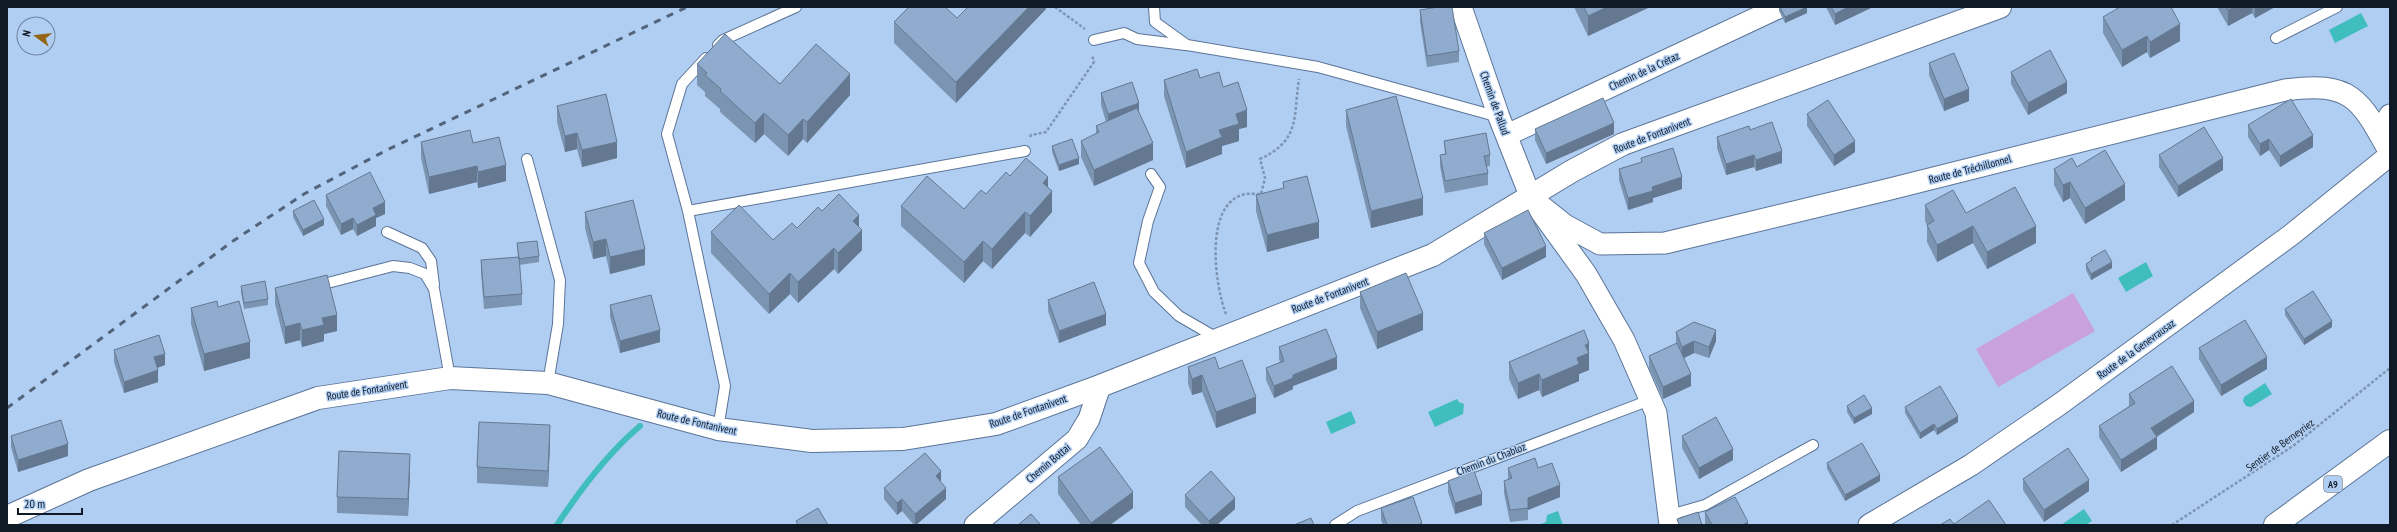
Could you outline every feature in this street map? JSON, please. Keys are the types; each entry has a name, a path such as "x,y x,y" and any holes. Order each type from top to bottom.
{"main road":[{"name":"Route de Fontanivent","path":"7,517 89,480 318,398 450,378 548,383 718,429 812,441 903,439 996,424 1100,386 1433,255 1531,198 1572,171 1623,144 2000,7"},
{"name":"A9","path":"2274,525 2390,441"}],"street":[{"name":"Chemin de Pallud","path":"1461,7 1498,117 1531,198"},
{"name":"Chemin de la Crétaz","path":"1507,136 1780,7"},
{"name":"Route de Tréchillonnel","path":"1531,198 1565,225 1600,244 1665,243 1886,190 2285,90 2312,86 2337,89 2352,97 2379,133 2390,154"},
{"path":"2379,133 2390,115"},
{"name":"Route de la Genevrausaz","path":"1869,525 1971,465 2060,404 2291,235 2390,154"},
{"path":"1531,198 1590,280 1624,340 1656,413 1670,520"},
{"name":"Chemin Bottai","path":"975,525 1077,439 1089,419 1100,386"}],"lane":[{"path":"718,429 726,386 688,211 667,134 682,84 723,40 796,7"},
{"path":"1154,7 1155,22 1187,45"},
{"path":"2276,38 2337,7"},
{"path":"1094,40 1124,33 1137,39 1187,45 1318,67 1498,117"},
{"path":"688,211 1025,151"},
{"path":"527,159 560,280 558,324 548,383"},
{"path":"1151,174 1160,187 1148,221 1139,263 1154,292 1179,316 1226,336"},
{"path":"387,232 422,248 431,261 434,289 450,378"},
{"path":"302,290 393,266 410,268 425,274 434,289"},
{"name":"Chemin du Chabloz","path":"1335,525 1357,511 1650,400"},
{"path":"1670,520 1705,505 1814,445"}],"path":[{"path":"1025,151 1031,135 1046,132 1094,62 1091,50 1096,48 1094,40 1085,29 1055,7"},
{"path":"1226,336 1216,276 1218,230 1223,212 1232,201 1242,195 1261,194 1265,178 1260,159 1280,146 1290,135 1295,123 1302,64"},
{"name":"Sentier de Berneyriez","path":"2172,525 2293,446 2390,368"}],"shaded area":[{"path":"2361,13 2368,26 2335,43 2329,30"},
{"path":"2146,262 2153,276 2126,292 2118,278"},
{"path":"2073,293 2095,331 1998,387 1976,349"},
{"path":"2265,383 2272,394 2251,407 2246,406 2243,401 2244,397"},
{"path":"1457,399 1459,402 1464,404 1463,414 1435,427 1428,412"},
{"path":"1351,411 1356,423 1331,434 1326,422"},
{"path":"2084,509 2092,521 2086,525 2061,525"},
{"path":"1558,511 1563,525 1539,525 1546,522 1547,515"}],"building":[{"path":"909,7 945,7 957,18 968,7 1029,7 956,82 894,22"},
{"path":"1438,7 1452,7 1459,51 1427,56 1420,10"},
{"path":"1584,7 1607,7 1588,16"},
{"path":"1780,7 1807,7 1785,17"},
{"path":"1831,7 1848,7 1835,14"},
{"path":"2120,7 2171,7 2180,24 2150,42 2147,36 2122,50 2103,17"},
{"path":"2227,7 2234,7 2228,10"},
{"path":"725,34 780,84 816,44 850,74 807,122 803,119 788,135 764,113 755,123 720,91 721,89 705,75 707,73 697,64"},
{"path":"2050,50 2067,82 2028,103 2011,72"},
{"path":"1954,53 1969,89 1944,99 1929,63"},
{"path":"1197,69 1200,78 1219,72 1223,87 1238,82 1247,110 1236,114 1239,124 1219,130 1222,137 1186,152 1164,80"},
{"path":"1132,82 1139,103 1108,114 1101,93"},
{"path":"606,94 617,142 582,150 577,133 565,136 557,106"},
{"path":"1396,96 1423,198 1371,211 1346,110"},
{"path":"1603,98 1614,123 1546,153 1535,129"},
{"path":"2291,99 2313,135 2280,156 2269,139 2260,144 2248,125"},
{"path":"1828,100 1855,141 1834,155 1807,114"},
{"path":"1137,108 1153,143 1094,170 1081,141 1099,132 1096,126"},
{"path":"1772,122 1782,151 1756,160 1754,155 1726,164 1717,137 1749,126 1750,130"},
{"path":"2204,127 2223,158 2178,186 2159,155"},
{"path":"470,130 473,143 499,137 506,165 478,172 477,166 429,177 421,142"},
{"path":"1486,133 1490,155 1484,156 1488,173 1445,181 1440,155 1446,154 1444,141"},
{"path":"1072,139 1079,158 1059,165 1052,146"},
{"path":"1673,148 1682,177 1652,187 1653,191 1628,198 1619,169 1642,162 1641,158"},
{"path":"2105,150 2125,184 2085,208 2070,182 2063,185 2054,169 2072,158 2077,167"},
{"path":"1026,158 1048,177 1043,183 1052,191 1030,216 1025,212 992,249 983,241 964,262 901,206 927,176 964,209 981,190 986,194 1006,172 1010,176"},
{"path":"370,172 385,202 373,208 376,215 357,225 353,218 341,224 326,195"},
{"path":"1307,176 1319,222 1267,235 1256,195 1284,188 1283,182"},
{"path":"2015,187 2036,226 1987,252 1973,226 1937,245 1927,225 1934,221 1925,205 1953,190 1966,213"},
{"path":"839,194 859,215 853,221 862,230 838,253 834,248 798,282 790,273 769,294 711,232 739,205 773,240 792,223 797,228 818,207 822,211"},
{"path":"314,200 324,219 303,230 293,211"},
{"path":"633,200 645,249 610,257 606,239 593,242 585,212"},
{"path":"1528,210 1546,246 1502,268 1484,233"},
{"path":"537,241 539,256 519,259 517,243"},
{"path":"2105,250 2112,262 2091,274 2086,264 2092,260 2091,258"},
{"path":"519,257 522,294 484,297 481,260"},
{"path":"1406,273 1423,313 1377,332 1360,292"},
{"path":"327,275 337,315 322,318 324,325 302,330 300,323 285,327 275,288"},
{"path":"265,281 268,299 244,303 241,286"},
{"path":"1094,282 1106,314 1059,331 1048,300"},
{"path":"2313,291 2332,321 2304,339 2285,309"},
{"path":"651,295 660,330 620,341 610,305"},
{"path":"217,301 218,307 239,301 250,342 204,354 191,308"},
{"path":"2245,320 2267,357 2221,385 2199,348"},
{"path":"1694,322 1716,330 1709,347 1694,341 1682,347 1676,332"},
{"path":"1326,329 1337,357 1293,375 1293,378 1274,386 1266,368 1284,361 1279,347"},
{"path":"1584,330 1589,343 1585,345 1589,353 1577,358 1579,364 1542,380 1539,374 1518,383 1509,362"},
{"path":"159,335 165,354 154,357 158,370 124,382 114,350"},
{"path":"1677,343 1691,374 1663,387 1649,356"},
{"path":"1215,357 1219,369 1242,360 1256,397 1216,412 1202,375 1192,379 1188,367"},
{"path":"2172,366 2194,401 2151,428 2157,437 2121,460 2099,426 2135,403 2129,394"},
{"path":"1940,386 1958,416 1937,429 1934,424 1920,433 1905,407"},
{"path":"1864,395 1872,408 1854,418 1847,406"},
{"path":"1716,417 1733,449 1699,468 1682,436"},
{"path":"61,420 68,444 18,460 11,436"},
{"path":"479,422 550,425 548,471 477,467"},
{"path":"1862,443 1880,475 1845,495 1827,463"},
{"path":"1100,447 1133,492 1091,523 1058,477"},
{"path":"2068,448 2089,480 2044,510 2023,479"},
{"path":"339,451 410,454 408,499 337,497"},
{"path":"925,453 941,471 936,476 946,488 915,514 902,499 897,503 884,488"},
{"path":"1535,458 1538,468 1552,463 1560,485 1528,498 1528,508 1510,510 1504,481 1512,478 1508,468"},
{"path":"1211,471 1235,498 1209,521 1185,495"},
{"path":"1474,471 1482,494 1455,503 1448,481"},
{"path":"1413,497 1422,523 1417,525 1387,525 1381,508"},
{"path":"1735,497 1748,522 1742,525 1712,525 1705,512"},
{"path":"1989,500 2006,525 1940,525 1950,519 1954,524"},
{"path":"818,508 828,525 798,525 796,521"},
{"path":"1698,512 1702,525 1679,525 1677,519"},
{"path":"1031,514 1041,525 1018,525"},
{"path":"1311,518 1314,525 1294,525"}],"waterway":[{"path":"557,525 595,472 640,426"}],"railway":[{"path":"7,408 233,241 304,194 385,151 687,7"}]}
